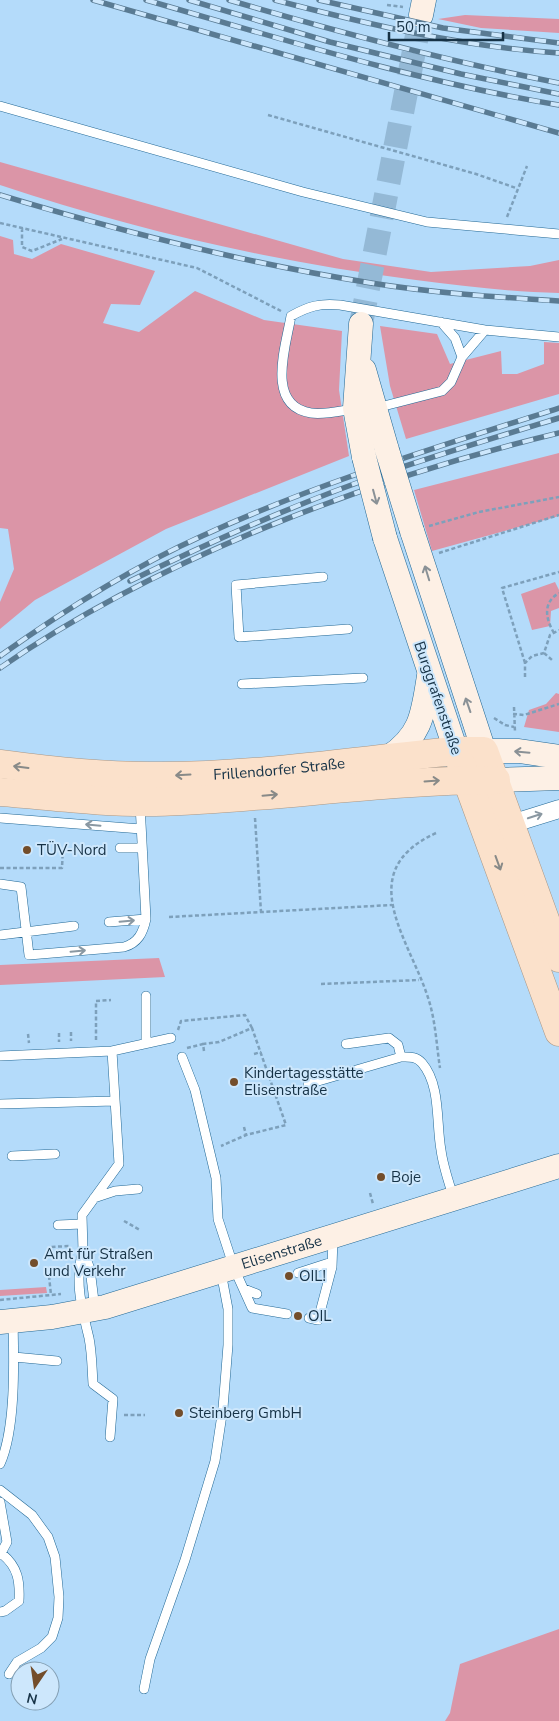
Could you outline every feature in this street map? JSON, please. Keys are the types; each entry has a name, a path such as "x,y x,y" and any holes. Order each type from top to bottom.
{"main road":[{"name":"Burggrafenstraße","path":"361,324 360,356 365,408 364,457 385,538 456,751 559,1032"},
{"name":"Burggrafenstraße","path":"365,408 387,450 422,557 450,653 559,958"},
{"path":"389,757 410,740 417,728 423,714 429,672"},
{"name":"Frillendorfer Straße","path":"0,764 80,774 139,789 238,773 456,751 519,751 559,757"},
{"name":"Frillendorfer Straße","path":"0,792 139,789 254,796 467,780 559,778"},
{"name":"Elisenstraße","path":"6,1321 88,1311 332,1238 559,1166"}],"street":[{"path":"511,824 559,808"}],"lane":[{"path":"0,106 312,194 427,222 559,234"},
{"path":"486,330 462,357 451,382 442,391 365,408 321,414 309,413 293,406 284,394 281,377 291,316 310,306 324,303 486,330 559,337"},
{"path":"441,322 455,338 462,357"},
{"path":"323,578 236,585 239,637 348,629"},
{"path":"242,684 363,678"},
{"path":"0,884 21,886 29,956 124,947 133,944 144,930 146,919 139,789"},
{"path":"0,818 141,830"},
{"path":"120,848 142,848"},
{"path":"109,922 146,919"},
{"path":"1,933 74,926"},
{"path":"146,996 146,1043"},
{"path":"0,1056 112,1051 175,1037"},
{"path":"346,1044 389,1038 398,1045 401,1057"},
{"path":"88,1311 78,1270 83,1248 82,1215 119,1164 112,1051"},
{"path":"144,1689 150,1659 185,1560 215,1461 224,1408 228,1345 227,1270 218,1219 216,1178 194,1090 182,1057"},
{"path":"308,1084 401,1057 415,1058 422,1063 429,1075 434,1094 441,1151 454,1199"},
{"path":"0,1104 115,1102"},
{"path":"12,1156 55,1154"},
{"path":"94,1198 115,1192 138,1189"},
{"path":"58,1225 82,1224"},
{"path":"309,1318 318,1320 332,1262 332,1238"},
{"path":"83,1248 90,1269 88,1311 93,1384 113,1399 110,1437"},
{"path":"298,1273 332,1262"},
{"path":"227,1270 244,1289 252,1308 287,1314"},
{"path":"244,1289 256,1290"},
{"path":"0,1464 5,1452 14,1357 6,1321"},
{"path":"14,1357 57,1361"},
{"path":"0,1492 32,1515 48,1537 56,1557 58,1618 52,1637 40,1648 19,1661"},
{"path":"0,1502 7,1532 7,1542 1,1555 13,1563 20,1584 19,1601 5,1611 0,1612"}],"path":[{"path":"268,115 476,174 516,188"},
{"path":"502,230 516,188 527,166"},
{"path":"0,222 197,268 291,316"},
{"path":"22,228 22,247 32,251 63,238"},
{"path":"412,531 479,512 559,497"},
{"path":"422,557 559,515"},
{"path":"525,678 525,663 502,588 559,572"},
{"path":"554,633 548,620 547,605 550,598 559,594"},
{"path":"544,653 550,635 559,630"},
{"path":"525,663 532,656 544,653"},
{"path":"544,653 552,660"},
{"path":"513,714 524,715 559,704"},
{"path":"254,796 261,912"},
{"path":"436,833 413,846 401,860 393,875 390,886 392,905 431,1007 441,1070"},
{"path":"0,868 62,868 63,847 68,847"},
{"path":"169,917 392,905"},
{"path":"321,984 420,980"},
{"path":"96,1030 96,1001 111,1000"},
{"path":"175,1037 181,1021 246,1015 270,1074 286,1125 246,1135 208,1152"},
{"path":"204,1051 203,1044 219,1042 252,1028"},
{"path":"232,1036 234,1041"},
{"path":"219,1042 220,1048"},
{"path":"254,1054 261,1052"},
{"path":"263,1076 270,1074"},
{"path":"272,1099 278,1098"},
{"path":"262,1124 264,1130"},
{"path":"244,1128 246,1135"},
{"path":"228,1135 231,1141"},
{"path":"124,1221 140,1230"},
{"path":"61,1252 61,1250 49,1251 49,1246 83,1248"},
{"path":"49,1276 51,1295"},
{"path":"113,1415 145,1415"}],"shaded area":[{"path":"465,15 559,19 559,33 481,28 438,19"},
{"path":"0,162 343,259 431,272 530,266 559,260 559,293 488,288 363,273 206,243 102,216 0,185"},
{"path":"0,236 13,240 14,254 32,259 61,244 155,271 140,305 111,304 103,323 139,332 195,291 264,320 342,331 339,390 349,456 166,529 35,600 0,629 0,602 14,569 8,529 0,528"},
{"path":"380,326 437,334 450,364 501,351 502,374 517,374 544,364 544,342 559,343 559,394 406,439 390,386"},
{"path":"559,453 559,516 432,551 414,490"},
{"path":"555,582 559,590 559,608 551,611 550,626 532,630 521,594"},
{"path":"556,693 559,694 559,732 524,727 529,710 546,704"},
{"path":"159,958 165,977 0,985 0,965"},
{"path":"46,1287 47,1293 0,1296 0,1290"},
{"path":"559,1629 559,1721 445,1721 450,1713 460,1664"}],"tunnel":[{"path":"361,324 421,15"}],"railway":[{"path":"93,0 559,133"},
{"path":"146,0 403,72 559,105"},
{"path":"189,0 330,42 461,74 559,94"},
{"path":"229,0 393,45 559,83"},
{"path":"275,0 380,26 451,40 487,46 559,53"},
{"path":"319,0 443,28 559,43"},
{"path":"0,195 138,234 230,256 324,275 418,289 559,301"},
{"path":"0,656 123,576 202,536 334,482 559,408"},
{"path":"130,581 223,537 317,498 470,445 559,418"},
{"path":"0,668 62,628 128,591 197,557 269,526 341,498 415,473 559,433"}],"place":[{"name":"TÜV-Nord","path":"27,850"},
{"name":"Kindertagesstätte Elisenstraße","path":"234,1082"},
{"name":"Boje","path":"381,1177"},
{"name":"Amt für Straßen und Verkehr","path":"34,1263"},
{"name":"OIL!","path":"289,1276"},
{"name":"OIL","path":"298,1316"},
{"name":"Steinberg GmbH","path":"179,1413"}]}
